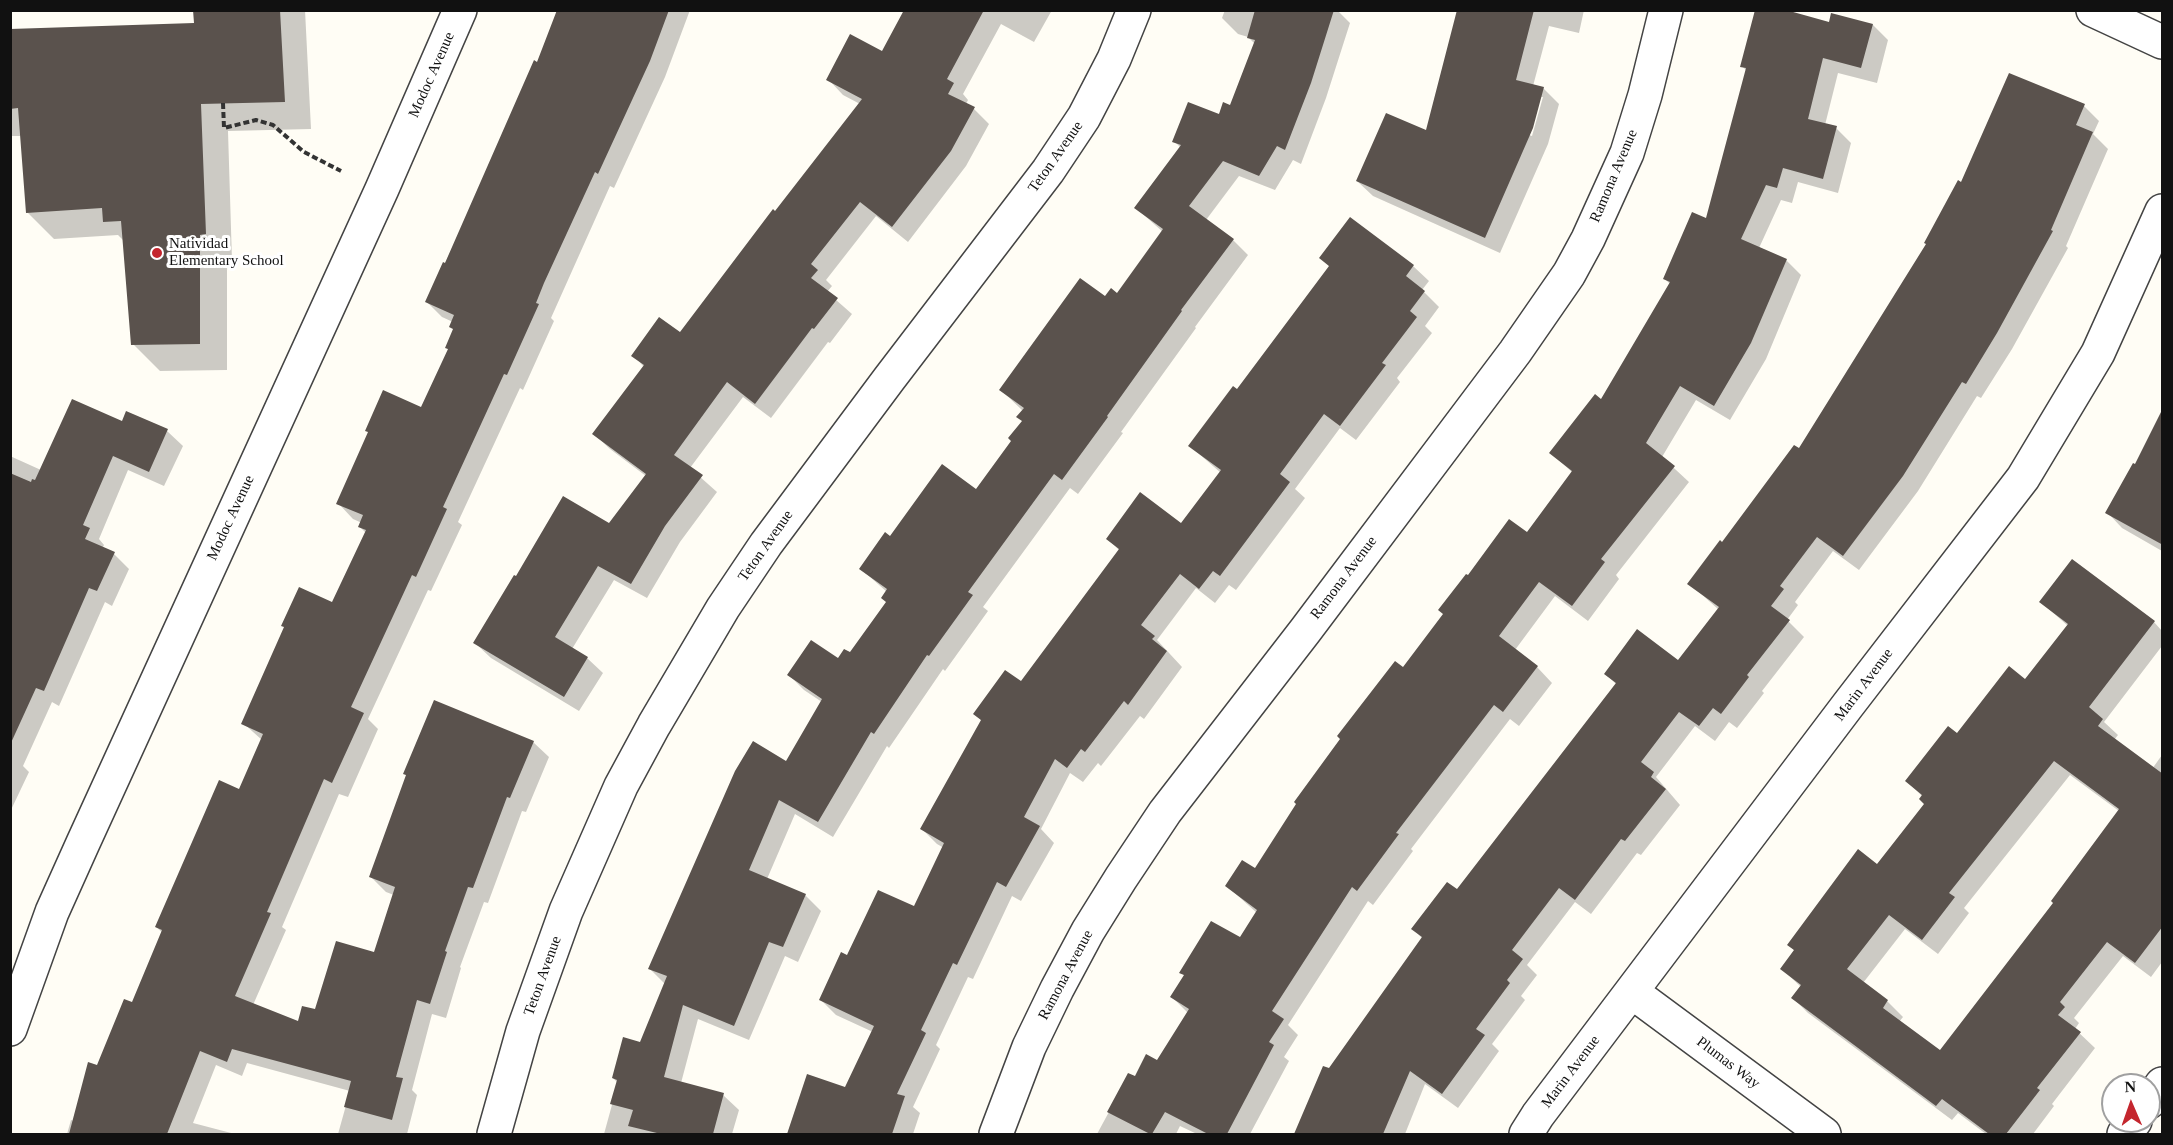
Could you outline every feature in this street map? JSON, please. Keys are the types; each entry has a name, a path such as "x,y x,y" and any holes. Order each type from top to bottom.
{"street":[{"name":"Modoc Avenue","path":"10,1029 52,912 382,189 460,10"},
{"name":"Teton Avenue","path":"494,1134 523,1031 566,911 621,786 654,724 705,638 766,544 1048,171 1084,117 1114,59 1134,10"},
{"name":"Ramona Avenue","path":"996,1134 1029,1047 1057,989 1088,931 1121,878 1165,812 1509,360 1569,274 1588,239 1627,153 1645,95 1666,10"},
{"path":"2093,10 2163,42"},
{"name":"Marin Avenue","path":"1526,1134 1538,1115 1841,715 2024,478 2098,353 2163,211"},
{"name":"Plumas Way","path":"1632,992 1824,1134"}],"path":[{"path":"223,103 224,128 256,120 273,124 304,152 341,171"}],"building":[{"path":"193,10 280,10 285,102 201,104 206,234 200,235 200,344 131,345 121,221 103,222 102,208 26,213 18,108 10,109 10,29 194,23"},
{"path":"557,10 669,10 650,61 598,174 595,172 544,283 536,303 539,304 507,375 504,374 443,507 447,509 416,577 412,575 351,707 364,713 332,783 324,779 267,912 271,913 235,996 298,1021 302,1006 315,1009 336,941 374,952 395,887 369,877 406,775 403,774 434,700 534,741 510,798 507,797 473,888 468,887 445,951 447,952 430,1004 417,1000 396,1077 403,1078 392,1120 344,1107 351,1081 232,1049 227,1062 200,1051 167,1134 69,1134 88,1062 97,1065 124,999 132,1002 162,930 155,927 219,780 239,789 263,734 241,724 299,587 332,602 366,530 358,527 363,515 336,504 368,432 365,431 383,390 421,407 448,349 445,348 453,329 449,327 454,315 425,302 443,262 445,263 534,60 537,62"},
{"path":"904,10 984,10 947,79 954,83 948,94 975,107 951,151 892,227 860,202 811,264 818,270 811,278 838,298 814,329 812,328 755,404 727,382 674,455 703,475 665,526 631,584 598,566 555,637 588,657 564,697 473,643 563,496 609,523 646,474 592,434 644,365 631,356 659,317 680,332 773,209 775,211 862,99 826,80 850,34 882,51"},
{"path":"1255,10 1334,10 1311,83 1285,150 1277,146 1259,176 1223,161 1189,206 1234,239 1181,310 1062,480 1054,474 968,592 973,595 929,656 927,655 874,734 871,732 818,822 779,800 749,870 806,894 783,947 769,942 734,1026 683,1005 664,1077 724,1093 713,1134 661,1134 628,1126 633,1110 610,1104 617,1080 612,1078 623,1037 640,1042 667,976 648,969 735,771 753,741 786,761 822,699 787,675 811,640 838,658 844,649 850,652 886,602 881,598 887,589 859,569 885,532 890,536 942,464 976,489 1011,441 1008,438 1022,421 1016,417 1024,408 999,390 1080,278 1105,296 1111,288 1117,293 1163,229 1134,208 1181,145 1172,142 1188,102 1219,114 1223,102 1230,105 1255,40 1247,38"},
{"path":"1457,10 1534,10 1516,80 1544,87 1533,128 1485,238 1356,181 1386,113 1426,130"},
{"path":"1755,10 1786,10 1829,22 1831,13 1873,24 1861,68 1823,58 1808,119 1837,126 1823,179 1783,168 1777,188 1766,185 1741,239 1787,259 1751,343 1714,406 1680,386 1646,443 1675,466 1601,559 1605,562 1572,606 1539,582 1499,636 1538,666 1503,712 1494,705 1396,833 1399,834 1357,891 1352,887 1272,1011 1284,1019 1269,1042 1274,1045 1227,1134 1208,1134 1165,1112 1150,1134 1107,1112 1128,1073 1135,1076 1146,1054 1157,1060 1189,1009 1170,997 1184,975 1179,973 1211,921 1240,937 1257,910 1225,886 1242,860 1255,868 1296,804 1294,802 1340,739 1337,736 1395,661 1403,667 1443,614 1438,610 1466,574 1468,575 1509,519 1527,532 1572,471 1549,453 1595,394 1601,399 1670,282 1663,279 1692,212 1706,218 1746,68 1740,67"},
{"path":"2009,73 2085,104 2076,125 2093,132 2051,230 2053,231 1966,384 1962,382 1903,476 1843,556 1817,537 1780,586 1784,589 1771,606 1790,620 1747,675 1749,677 1721,714 1713,708 1699,726 1679,712 1641,762 1654,772 1651,777 1666,789 1625,841 1621,839 1575,900 1559,888 1512,950 1523,959 1507,980 1510,983 1476,1029 1485,1035 1442,1094 1410,1071 1383,1134 1294,1134 1323,1066 1329,1068 1422,937 1411,929 1447,882 1457,889 1616,683 1604,674 1637,629 1678,660 1719,607 1687,584 1720,540 1722,542 1794,445 1799,448 1926,244 1924,243 1958,180 1961,182"},
{"path":"1350,217 1414,265 1406,276 1425,291 1410,311 1417,317 1382,363 1386,365 1340,426 1324,414 1280,474 1290,482 1220,576 1213,571 1199,589 1180,574 1141,625 1155,636 1152,639 1167,651 1128,705 1124,701 1085,752 1081,749 1067,768 1055,759 1024,817 1040,826 1006,887 997,882 957,965 953,963 921,1030 926,1033 897,1094 905,1096 892,1134 787,1134 807,1074 845,1087 874,1026 819,1000 841,952 847,955 878,890 914,906 944,843 920,829 981,720 973,714 1005,670 1021,681 1119,549 1106,539 1140,492 1181,523 1221,470 1188,446 1233,386 1237,389 1329,266 1319,258"},
{"path":"72,399 122,421 126,411 168,429 149,472 113,456 83,525 90,528 85,539 115,552 97,591 89,588 44,691 36,688 10,745 10,473 31,482 32,479 35,480"},
{"path":"2163,408 2163,545 2105,513 2133,463 2135,464"},
{"path":"2072,559 2155,621 2089,707 2103,719 2098,726 2163,774 2163,926 2135,963 2107,942 2060,1002 2065,1007 2058,1015 2081,1032 2037,1088 2040,1090 2006,1134 1989,1134 1942,1099 1936,1106 1791,998 1801,985 1780,969 1794,950 1787,945 1858,849 1877,864 1924,804 1919,799 1922,795 1905,781 1948,726 1957,733 2009,666 2025,679 2068,624 2039,602","holes":["2054,761 2119,809 2051,901 2053,903 1940,1050 1883,1008 1888,1000 1847,969 1889,915 1922,940 1955,897 1949,893"]}],"place":[{"name":"Natividad Elementary School","path":"157,253"}]}
